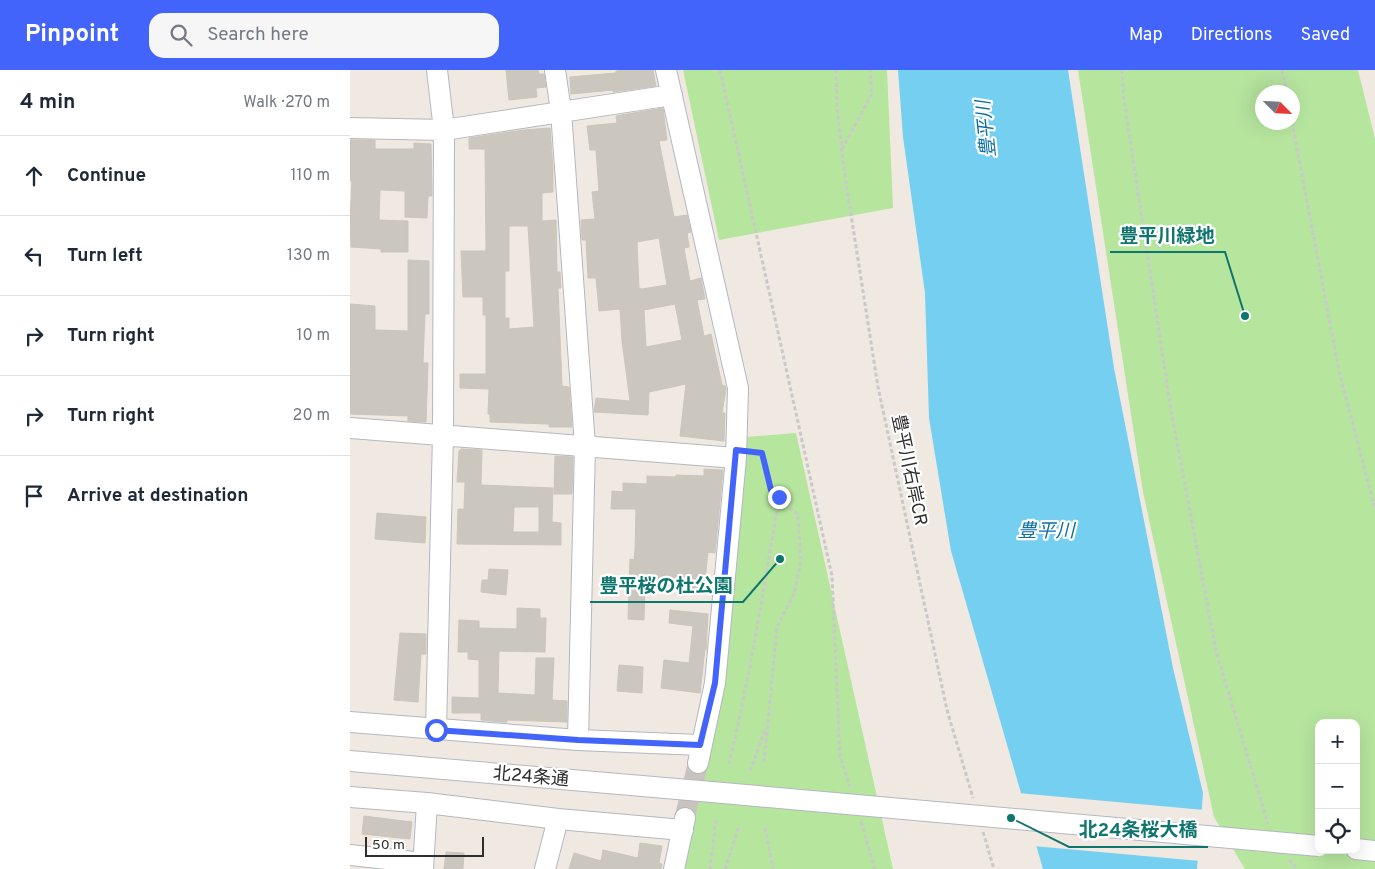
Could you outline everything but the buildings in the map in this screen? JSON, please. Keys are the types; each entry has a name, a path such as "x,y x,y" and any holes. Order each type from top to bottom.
{"street":[{"path":"436,70 444,130 443,435 436,730"},
{"path":"555,70 561,111 585,446 578,740"},
{"path":"350,722 578,740 699,754 715,683 736,454 738,388 666,70"},
{"path":"350,128 444,130 672,95"},
{"path":"350,428 585,446 736,454"},
{"name":"北24条通","path":"350,761 1315,846"},
{"path":"350,797 427,803 558,819 684,823 674,869"},
{"path":"350,855 423,866 427,803"},
{"path":"546,869 558,819"},
{"path":"1360,849 1375,851"}],"path":[{"path":"720,70 832,576 840,756 852,794"},
{"name":"豊平川右岸CR","path":"836,70 837,107 842,149 878,387 947,710 975,803"},
{"path":"842,149 872,94 870,70"},
{"path":"1122,70 1124,100 1171,410 1216,651 1269,827"},
{"path":"1282,70 1285,85"},
{"path":"1294,130 1339,371 1375,509"},
{"path":"736,454 762,453 771,490 798,515 802,561 794,594 777,627 764,764"},
{"path":"729,764 739,722 761,605 779,497"},
{"path":"750,771 767,725"},
{"path":"710,869 716,820"},
{"path":"861,822 875,869"},
{"path":"725,869 739,826"},
{"path":"765,828 772,869"},
{"path":"983,832 994,869"},
{"path":"1286,857 1297,869"}],"green space":[{"path":"683,70 887,70 893,208 719,240"},
{"path":"1078,70 1358,70 1375,139 1375,869 1245,869 1214,817 1143,492"},
{"path":"796,433 893,869 679,869 725,681 746,437"}],"water":[{"name":"豊平川","path":"898,70 1068,70 1114,368 1173,668 1203,793 1197,869 1043,869 951,551 929,418 925,293 903,137"}],"pier":[{"path":"1018,793 1204,810 1200,861 1033,846"}],"tunnel":[{"path":"685,816 698,763"}],"place":[{"name":"豊平川緑地","path":"1245,316"},
{"name":"豊平桜の杜公園","path":"780,559"},
{"name":"北24条桜大橋","path":"1011,818"}],"route":[{"path":"436,730 578,740 700,745 715,683 736,450 762,453 771,490 779,497"}]}
